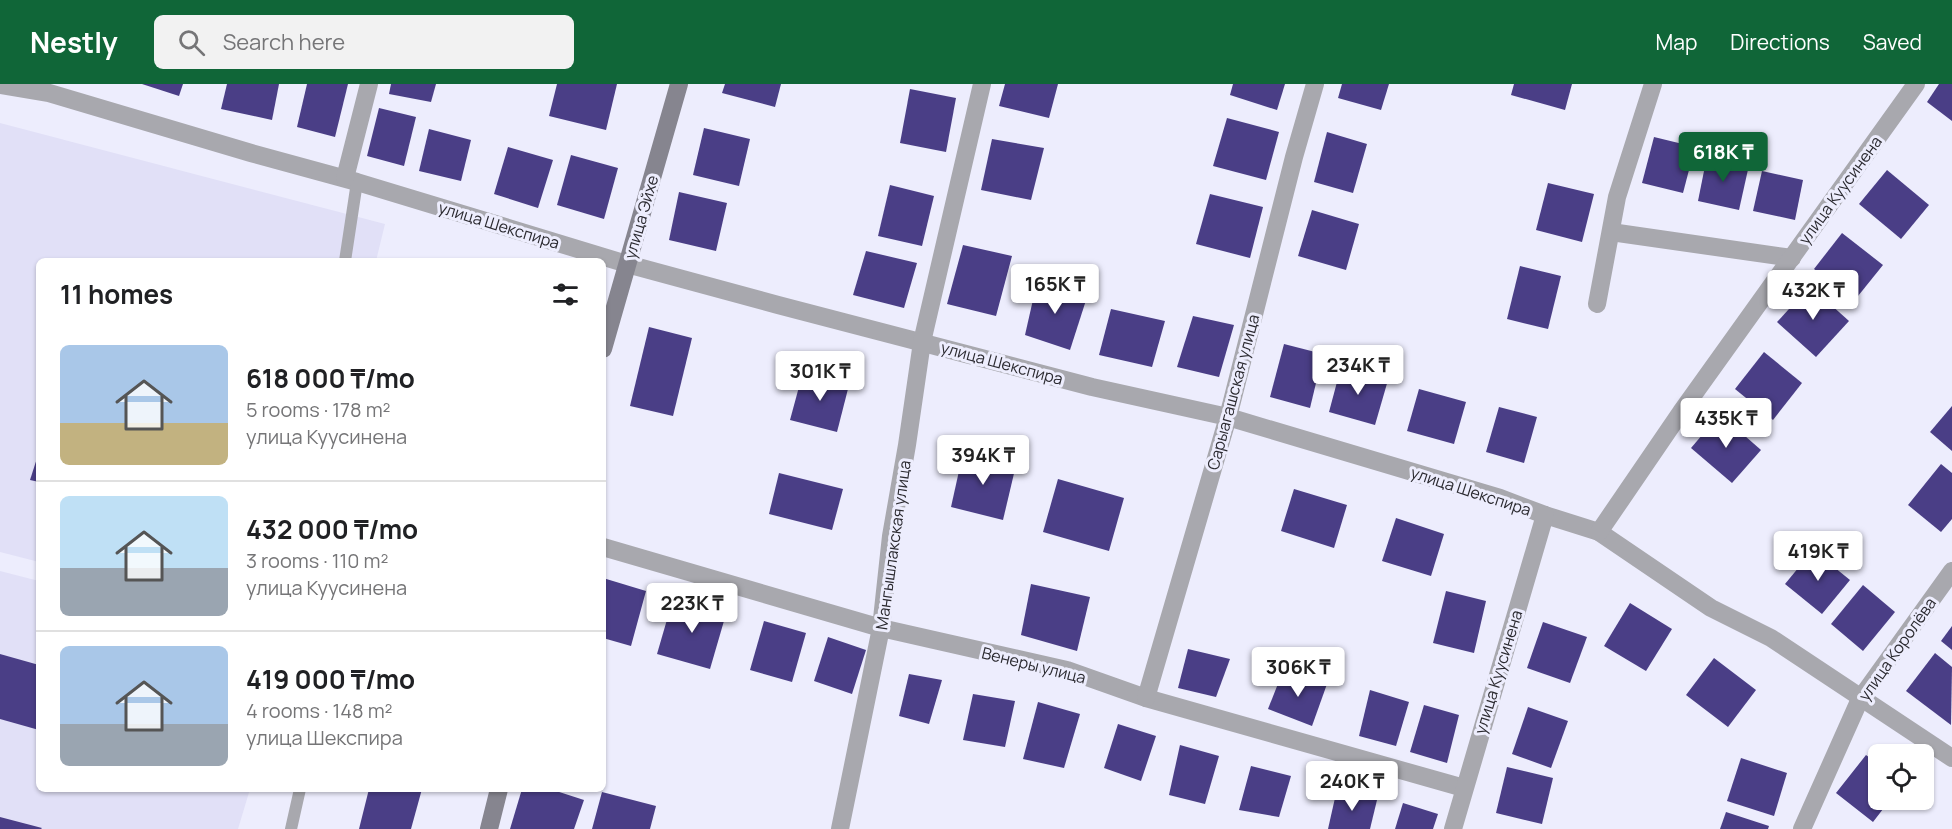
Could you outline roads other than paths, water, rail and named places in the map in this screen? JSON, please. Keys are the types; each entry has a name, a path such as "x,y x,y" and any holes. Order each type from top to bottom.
{"street":[{"name":"улица Шекспира","path":"0,84 49,93 351,180 627,264 1092,387 1228,417 1500,498 1599,532 1711,608 1771,638 1952,758"},
{"path":"351,180 369,84"},
{"name":"улица Эйхе","path":"606,339 679,84"},
{"name":"Мангышлакская улица","path":"840,829 881,628 891,536 922,342 982,84"},
{"name":"Сарыагашская улица","path":"1146,698 1228,417 1294,157 1315,84"},
{"path":"1597,304 1617,198 1653,84"},
{"name":"улица Куусинена","path":"1599,532 1916,84"},
{"path":"1611,232 1792,258"},
{"name":"улица Куусинена","path":"1453,829 1545,515"},
{"name":"Венеры улица","path":"606,548 881,628 1067,670 1146,698 1464,788"},
{"name":"улица Королёва","path":"1802,829 1860,699 1952,571"},
{"path":"489,829 498,792"}],"lane":[{"path":"345,258 351,180"},
{"path":"291,829 299,792"}]}
